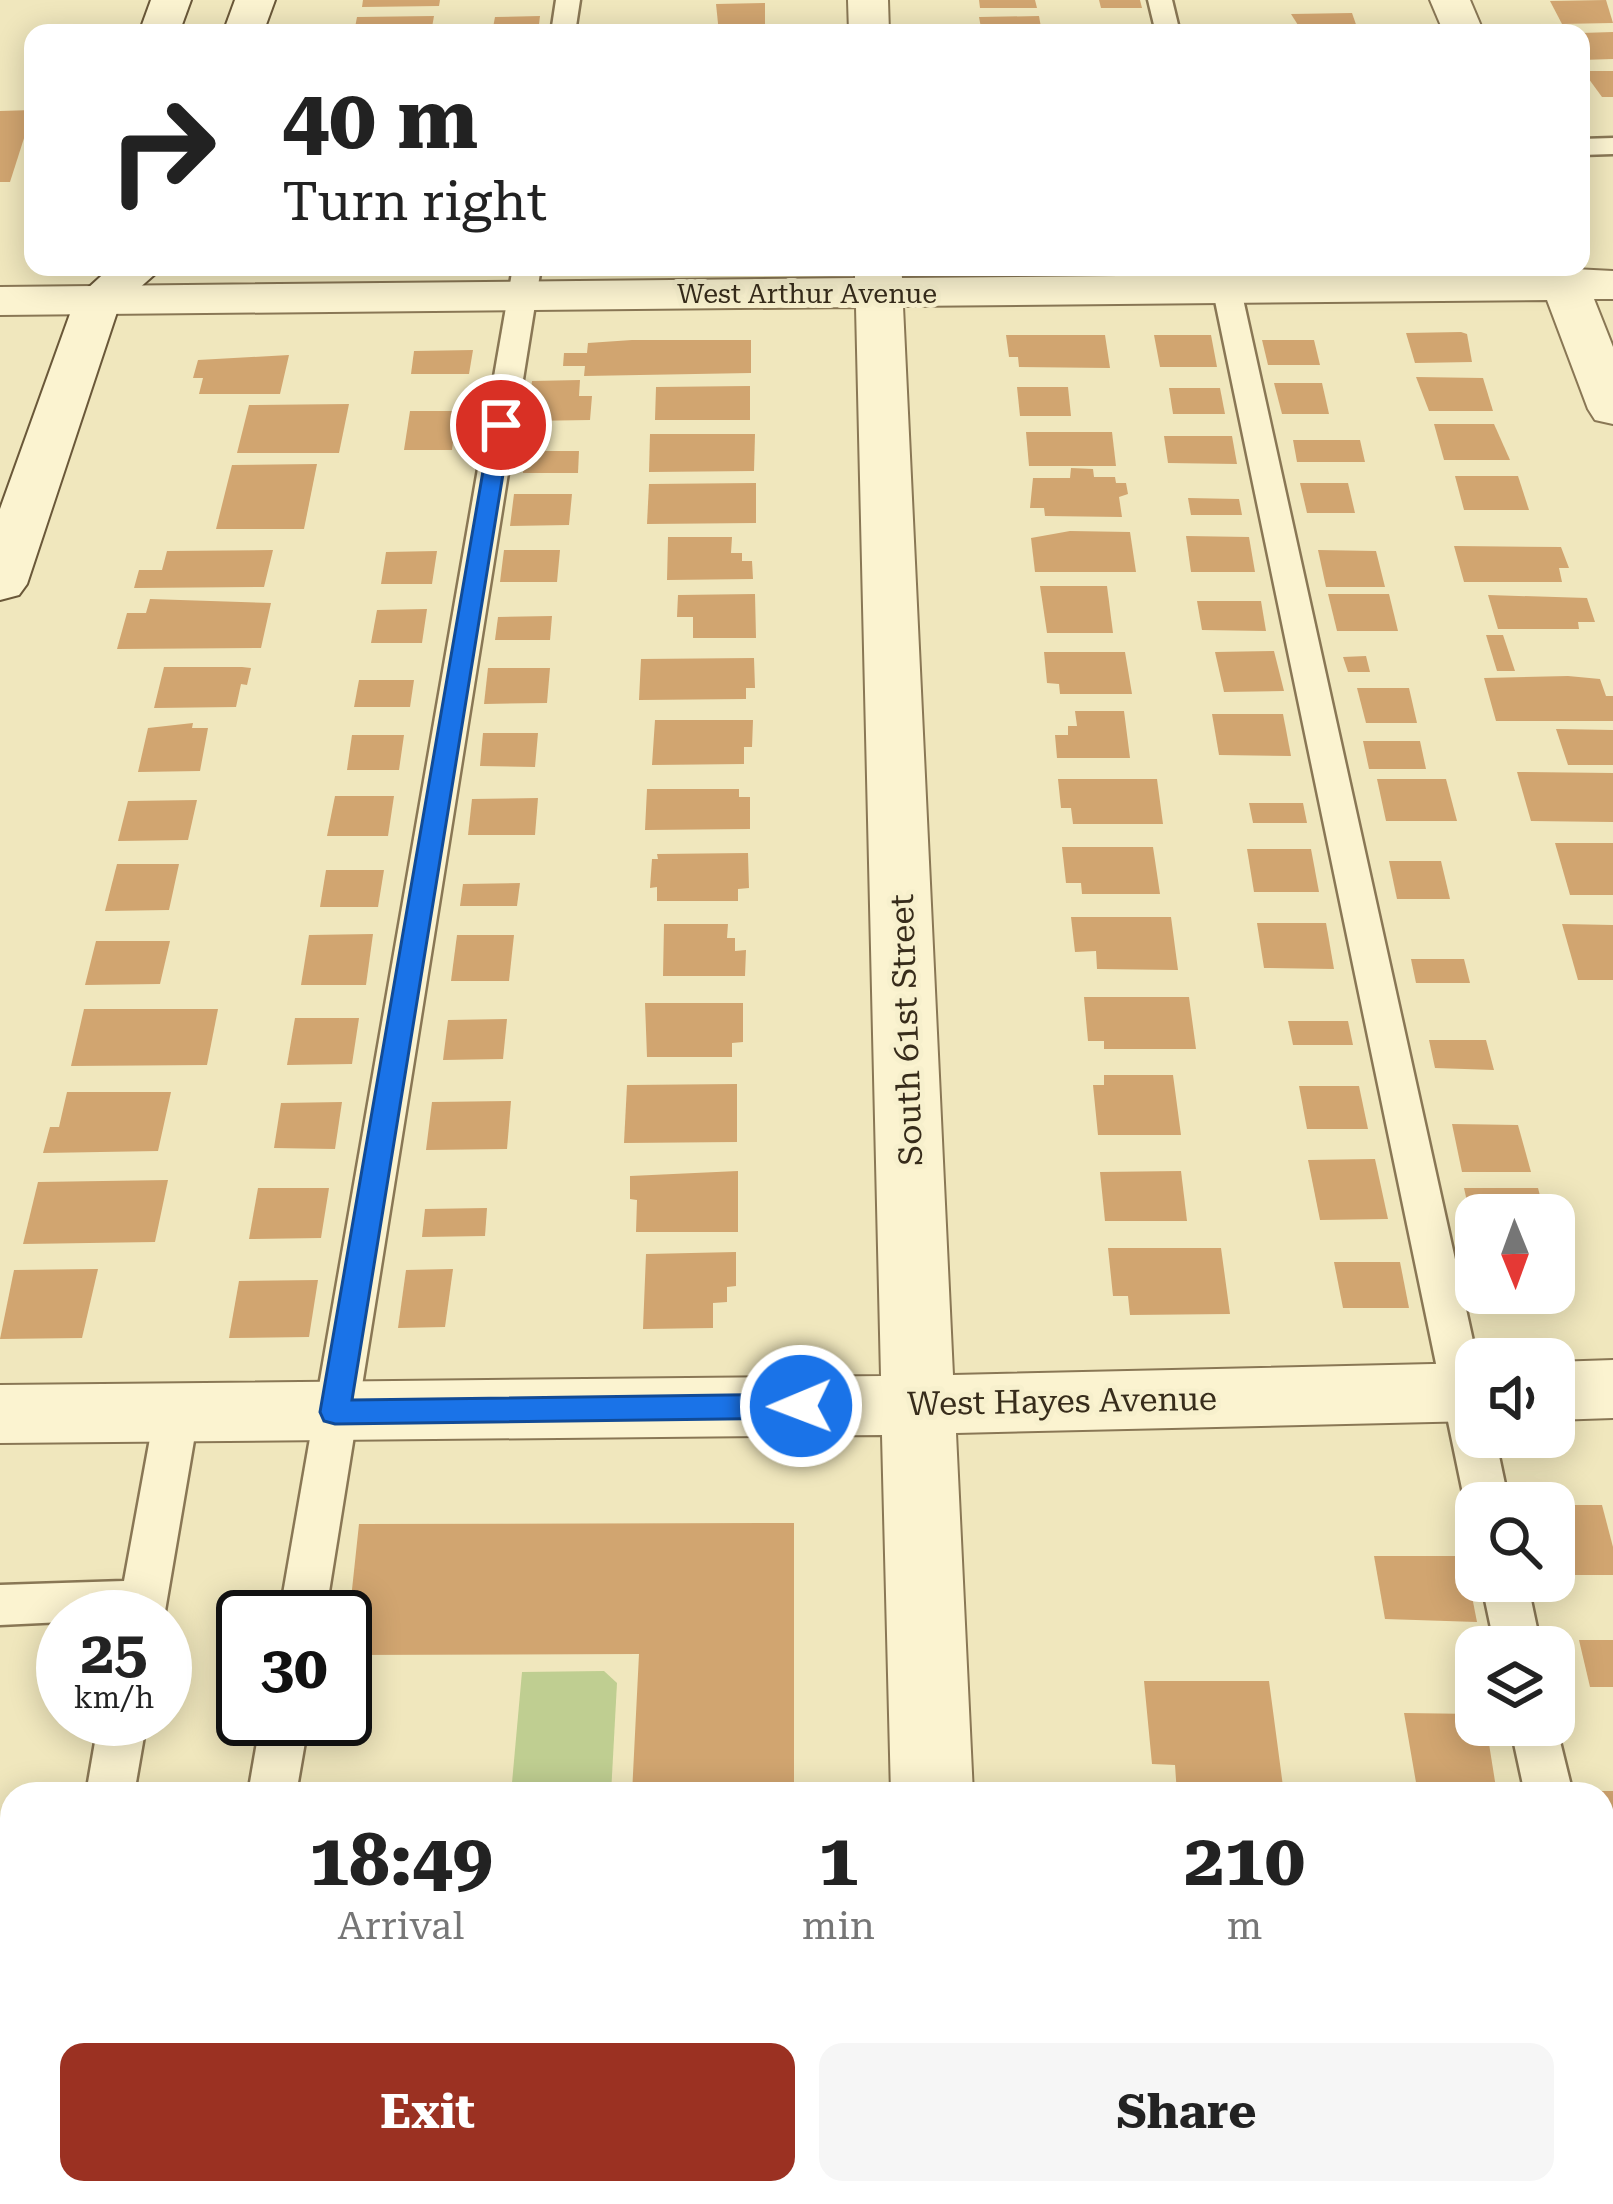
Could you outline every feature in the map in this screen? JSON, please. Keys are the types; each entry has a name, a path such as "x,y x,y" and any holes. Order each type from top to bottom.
{"street":[{"name":"West Arthur Avenue","path":"0,301 94,284 1562,277 1613,285"},
{"path":"1562,277 1613,410"},
{"name":"South 61st Street","path":"878,280 932,1782"},
{"path":"0,584 94,284"},
{"path":"1575,1390 1613,1390"},
{"name":"West Hayes Avenue","path":"0,1414 920,1405 1455,1392"}],"lane":[{"path":"1225,278 1458,1338"},
{"path":"306,1590 525,281"},
{"path":"145,1590 177,1411"},
{"path":"0,1605 36,1606"},
{"path":"112,1782 118,1746"},
{"path":"274,1782 280,1746"},
{"path":"1539,1746 1546,1782"}],"green space":[{"path":"604,1671 617,1683 612,1782 512,1782 522,1672"}],"building":[{"path":"363,0 440,0 439,6 362,7"},
{"path":"979,0 1035,0 1037,8 980,8"},
{"path":"1099,0 1140,0 1142,8 1101,8"},
{"path":"1606,0 1613,23 1562,24 1550,1"},
{"path":"765,3 765,24 718,24 716,4"},
{"path":"1352,13 1356,24 1297,24 1291,14"},
{"path":"434,16 433,24 356,24 357,17"},
{"path":"540,16 539,24 494,24 495,17"},
{"path":"1039,16 1040,24 980,24 979,17"},
{"path":"1613,32 1613,59 1590,60 1590,33"},
{"path":"1590,71 1613,71 1613,97 1602,97 1590,81"},
{"path":"24,110 24,138 10,182 0,182 0,111"},
{"path":"1406,333 1467,334 1472,362 1415,363"},
{"path":"1006,335 1105,335 1110,368 1019,367 1018,357 1009,357"},
{"path":"1154,335 1211,335 1217,367 1160,367"},
{"path":"751,340 751,373 584,376 585,366 563,366 564,353 587,353 588,343"},
{"path":"1262,340 1314,340 1320,365 1268,365"},
{"path":"473,350 469,374 411,374 414,351"},
{"path":"289,355 280,394 199,394 203,378 193,378 198,360"},
{"path":"1416,377 1483,378 1493,411 1429,411"},
{"path":"580,380 579,396 592,396 590,420 527,421 532,381"},
{"path":"1274,383 1322,383 1329,414 1282,414"},
{"path":"750,386 750,420 655,420 656,387"},
{"path":"1017,387 1068,387 1071,416 1020,416"},
{"path":"1169,388 1220,388 1225,414 1173,414"},
{"path":"349,404 339,453 237,453 249,405"},
{"path":"410,411 457,411 452,450 404,450"},
{"path":"1434,424 1494,424 1510,460 1444,460"},
{"path":"1026,432 1112,432 1116,466 1029,466"},
{"path":"650,434 755,434 754,471 649,472"},
{"path":"1164,436 1232,436 1237,464 1168,463"},
{"path":"1293,440 1360,440 1365,462 1297,462"},
{"path":"525,451 579,451 578,473 523,473"},
{"path":"317,464 304,529 216,529 232,465"},
{"path":"1071,468 1093,469 1094,477 1115,477 1116,483 1126,483 1128,494 1119,497 1122,517 1045,516 1044,508 1030,508 1033,478 1070,478"},
{"path":"1455,476 1518,476 1529,510 1464,510"},
{"path":"756,483 756,523 647,524 649,484"},
{"path":"1300,483 1348,483 1355,513 1307,513"},
{"path":"514,494 572,494 569,525 510,526"},
{"path":"1188,498 1239,499 1242,515 1191,515"},
{"path":"1070,531 1130,532 1136,572 1035,572 1031,538"},
{"path":"1186,536 1249,537 1255,572 1191,572"},
{"path":"668,537 732,537 731,553 742,553 742,561 752,561 753,579 667,580"},
{"path":"1454,546 1561,547 1569,568 1559,568 1562,582 1464,582"},
{"path":"273,550 264,587 134,588 139,570 162,570 167,551"},
{"path":"504,550 560,550 557,582 500,582"},
{"path":"1318,550 1376,551 1385,587 1326,587"},
{"path":"437,551 432,584 381,584 386,552"},
{"path":"1040,586 1107,586 1113,633 1047,633"},
{"path":"755,594 756,638 693,638 693,617 677,617 678,595"},
{"path":"1328,594 1389,594 1398,631 1337,631"},
{"path":"1488,595 1587,598 1595,622 1578,622 1579,629 1498,629"},
{"path":"150,599 271,603 261,648 117,649 127,613 146,613"},
{"path":"1197,601 1261,601 1266,631 1202,630"},
{"path":"427,609 422,643 371,643 377,610"},
{"path":"552,616 550,640 495,640 498,617"},
{"path":"1486,635 1503,635 1515,671 1497,671"},
{"path":"1274,651 1284,691 1224,692 1215,652"},
{"path":"1044,652 1125,652 1132,694 1060,694 1059,684 1047,683"},
{"path":"1366,656 1370,672 1348,672 1343,657"},
{"path":"754,658 755,688 746,688 746,699 639,700 641,659"},
{"path":"164,667 251,668 236,707 154,708"},
{"path":"488,668 550,668 547,703 484,704"},
{"path":"1484,678 1600,679 1606,696 1613,696 1613,721 1496,721"},
{"path":"359,680 414,680 410,707 354,707"},
{"path":"1357,688 1409,688 1417,723 1366,723"},
{"path":"1075,711 1124,711 1130,758 1057,758 1055,735 1068,735 1068,726 1077,726"},
{"path":"1212,714 1283,714 1291,756 1219,755"},
{"path":"655,720 753,720 752,747 744,747 744,764 652,765"},
{"path":"193,723 192,728 208,728 200,771 138,772 148,728"},
{"path":"1556,729 1613,730 1613,765 1568,765"},
{"path":"483,733 538,733 535,767 480,766"},
{"path":"352,735 404,735 399,770 347,770"},
{"path":"1363,741 1420,741 1426,769 1369,769"},
{"path":"1517,772 1613,773 1613,822 1531,821"},
{"path":"1058,779 1157,779 1163,824 1073,824 1071,808 1061,808"},
{"path":"1377,779 1446,779 1457,821 1386,821"},
{"path":"647,789 739,789 739,797 750,797 750,829 645,830"},
{"path":"335,796 394,796 388,836 327,836"},
{"path":"538,798 535,835 468,835 472,799"},
{"path":"197,800 188,840 118,841 128,801"},
{"path":"1249,803 1303,803 1307,823 1253,823"},
{"path":"1555,843 1613,843 1613,895 1570,895"},
{"path":"1062,847 1153,847 1160,894 1082,894 1081,883 1066,883"},
{"path":"1247,849 1311,849 1319,892 1254,892"},
{"path":"748,853 749,888 738,889 738,901 657,901 657,887 650,888 652,859 658,859 657,854"},
{"path":"1389,861 1441,861 1450,899 1397,899"},
{"path":"117,864 179,864 169,910 105,911"},
{"path":"326,870 384,870 378,907 320,907"},
{"path":"520,883 517,906 460,906 463,884"},
{"path":"1071,917 1171,917 1178,970 1097,969 1096,951 1075,952"},
{"path":"1257,923 1326,923 1334,969 1264,968"},
{"path":"664,924 728,924 727,938 735,938 735,951 746,950 745,976 663,976"},
{"path":"1562,924 1613,925 1613,980 1578,980"},
{"path":"373,934 366,985 301,985 309,935"},
{"path":"457,935 514,935 509,981 451,981"},
{"path":"96,941 170,941 160,984 85,985"},
{"path":"1411,959 1464,959 1470,983 1416,983"},
{"path":"1084,997 1189,997 1196,1049 1104,1049 1104,1041 1088,1041"},
{"path":"645,1003 743,1003 743,1042 732,1043 732,1057 647,1057"},
{"path":"84,1009 218,1009 207,1065 71,1066"},
{"path":"295,1018 359,1018 352,1064 287,1065"},
{"path":"507,1019 503,1059 443,1060 448,1020"},
{"path":"1288,1021 1348,1021 1353,1045 1293,1045"},
{"path":"1429,1040 1486,1040 1494,1070 1435,1068"},
{"path":"1104,1075 1173,1075 1181,1135 1098,1135 1093,1085 1104,1085"},
{"path":"737,1084 737,1142 624,1143 627,1085"},
{"path":"1299,1086 1359,1086 1368,1129 1307,1129"},
{"path":"67,1092 171,1092 158,1151 43,1153 50,1127 59,1127"},
{"path":"511,1101 507,1149 426,1150 432,1102"},
{"path":"342,1102 335,1149 274,1148 281,1103"},
{"path":"1452,1124 1518,1125 1531,1172 1462,1172"},
{"path":"1375,1159 1388,1219 1320,1220 1308,1160"},
{"path":"738,1171 738,1232 636,1232 637,1200 630,1199 630,1176"},
{"path":"1181,1171 1187,1221 1105,1221 1100,1172"},
{"path":"168,1180 155,1242 23,1244 38,1182"},
{"path":"258,1188 329,1188 321,1238 249,1239"},
{"path":"1464,1188 1538,1188 1540,1194 1465,1194"},
{"path":"487,1208 485,1236 422,1237 425,1209"},
{"path":"1108,1248 1221,1248 1230,1314 1130,1315 1128,1296 1113,1296"},
{"path":"736,1252 736,1286 727,1287 727,1302 713,1303 713,1328 643,1329 646,1254"},
{"path":"1334,1262 1400,1262 1409,1308 1343,1308"},
{"path":"98,1269 82,1338 0,1339 14,1270"},
{"path":"453,1269 445,1327 398,1328 406,1270"},
{"path":"318,1280 309,1337 229,1338 239,1281"},
{"path":"1575,1505 1602,1505 1613,1547 1613,1575 1575,1575"},
{"path":"794,1523 794,1782 633,1782 639,1654 372,1655 372,1590 352,1590 359,1524"},
{"path":"1374,1556 1455,1556 1455,1602 1473,1602 1477,1622 1385,1619"},
{"path":"1579,1640 1613,1640 1613,1687 1590,1687"},
{"path":"1144,1681 1269,1681 1282,1782 1176,1782 1175,1765 1152,1764"},
{"path":"1404,1713 1455,1714 1455,1746 1489,1746 1495,1782 1416,1782"}],"route":[{"path":"501,425 335,1412 801,1406"}]}
